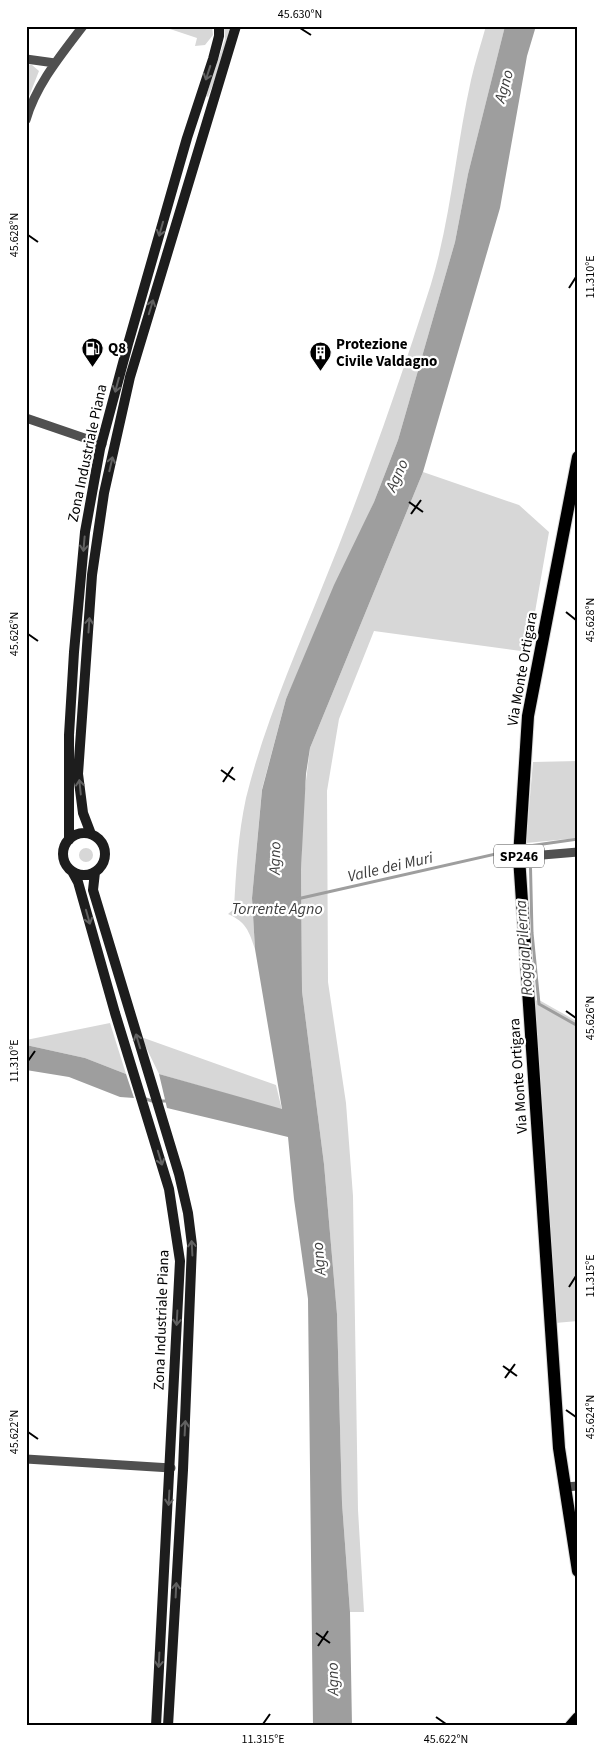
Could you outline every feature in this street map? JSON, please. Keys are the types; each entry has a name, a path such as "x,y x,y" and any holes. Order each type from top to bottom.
{"main road":[{"name":"Zona Industriale Piana","path":"69,840 69,735 85,532 102,444 128,344 187,138 213,59 219,36 218,26"},
{"name":"Zona Industriale Piana","path":"91,834 82,813 78,774 92,575 104,493 130,377 236,26"},
{"name":"Via Monte Ortigara","path":"578,457 528,716 519,857 559,1438 572,1487 578,1571"},
{"path":"79,834 91,834 100,840 105,851 103,864 95,872 83,875 72,871 64,860 63,852 69,840 79,834"},
{"name":"Zona Industriale Piana","path":"72,871 78,882 169,1190 180,1261 171,1468 156,1726"},
{"name":"Zona Industriale Piana","path":"95,872 93,890 164,1123 188,1213 193,1277 168,1726"},
{"path":"571,1726 578,1718"}],"street":[{"path":"26,120 29,110 55,63 83,26"},
{"path":"26,59 55,63"},
{"path":"26,418 102,444"},
{"path":"519,857 578,852"},
{"path":"26,1459 171,1468"}],"shaded area":[{"path":"161,26 212,26 213,35 205,45 195,46 197,38"},
{"path":"224,26 230,26 224,56 208,97 206,96 225,39"},
{"path":"486,26 505,26 468,174 455,242 398,440 374,502 286,699 262,789 252,898 255,949 251,937 243,924 228,914 234,909 239,840 246,798 271,717 366,473 431,284 444,234 471,80"},
{"path":"26,64 32,65 39,71 26,104"},
{"path":"423,472 519,505 549,532 528,652 374,631 339,719 327,791 328,982 346,1103 353,1196 358,1510 364,1612 350,1612 342,1503 337,1314 324,1164 302,991 301,869 303,805 310,748"},
{"path":"578,761 578,838 526,843 533,762"},
{"path":"83,848 89,848 93,855 89,862 83,862 79,858 79,852"},
{"path":"539,1000 578,1022 578,1321 555,1323 532,1001"},
{"path":"110,1023 126,1074 85,1058 26,1045 26,1040"},
{"path":"141,1037 276,1085 282,1110 159,1074"}],"water":[{"name":"Torrente Agno","path":"505,26 536,26 527,56 500,208 423,472 310,748 306,774 301,869 302,991 324,1164 337,1314 342,1503 350,1612 352,1726 313,1726 308,1299 294,1199 288,1137 167,1108 159,1074 282,1109 255,949 252,898 262,790 286,699 334,585 374,502 398,440 455,242 468,174"},
{"path":"26,1045 85,1058 126,1074 134,1098 120,1097 69,1077 26,1070"}],"waterway":[{"name":"Valle dei Muri","path":"529,846 578,839"},
{"name":"Roggia Pilerna","path":"530,846 532,933 539,1004 578,1026"},
{"name":"Valle dei Muri","path":"297,899 513,850"},
{"path":"143,1098 152,1101 168,1101"}],"place":[{"name":"Q8","path":"92,367"},
{"name":"Protezione Civile Valdagno","path":"320,372"}],"water label":[{"name":"Agno","path":"503,86"},
{"name":"Agno","path":"396,475"},
{"name":"Agno","path":"274,858"},
{"name":"Agno","path":"318,1259"},
{"name":"Agno","path":"332,1679"}]}
